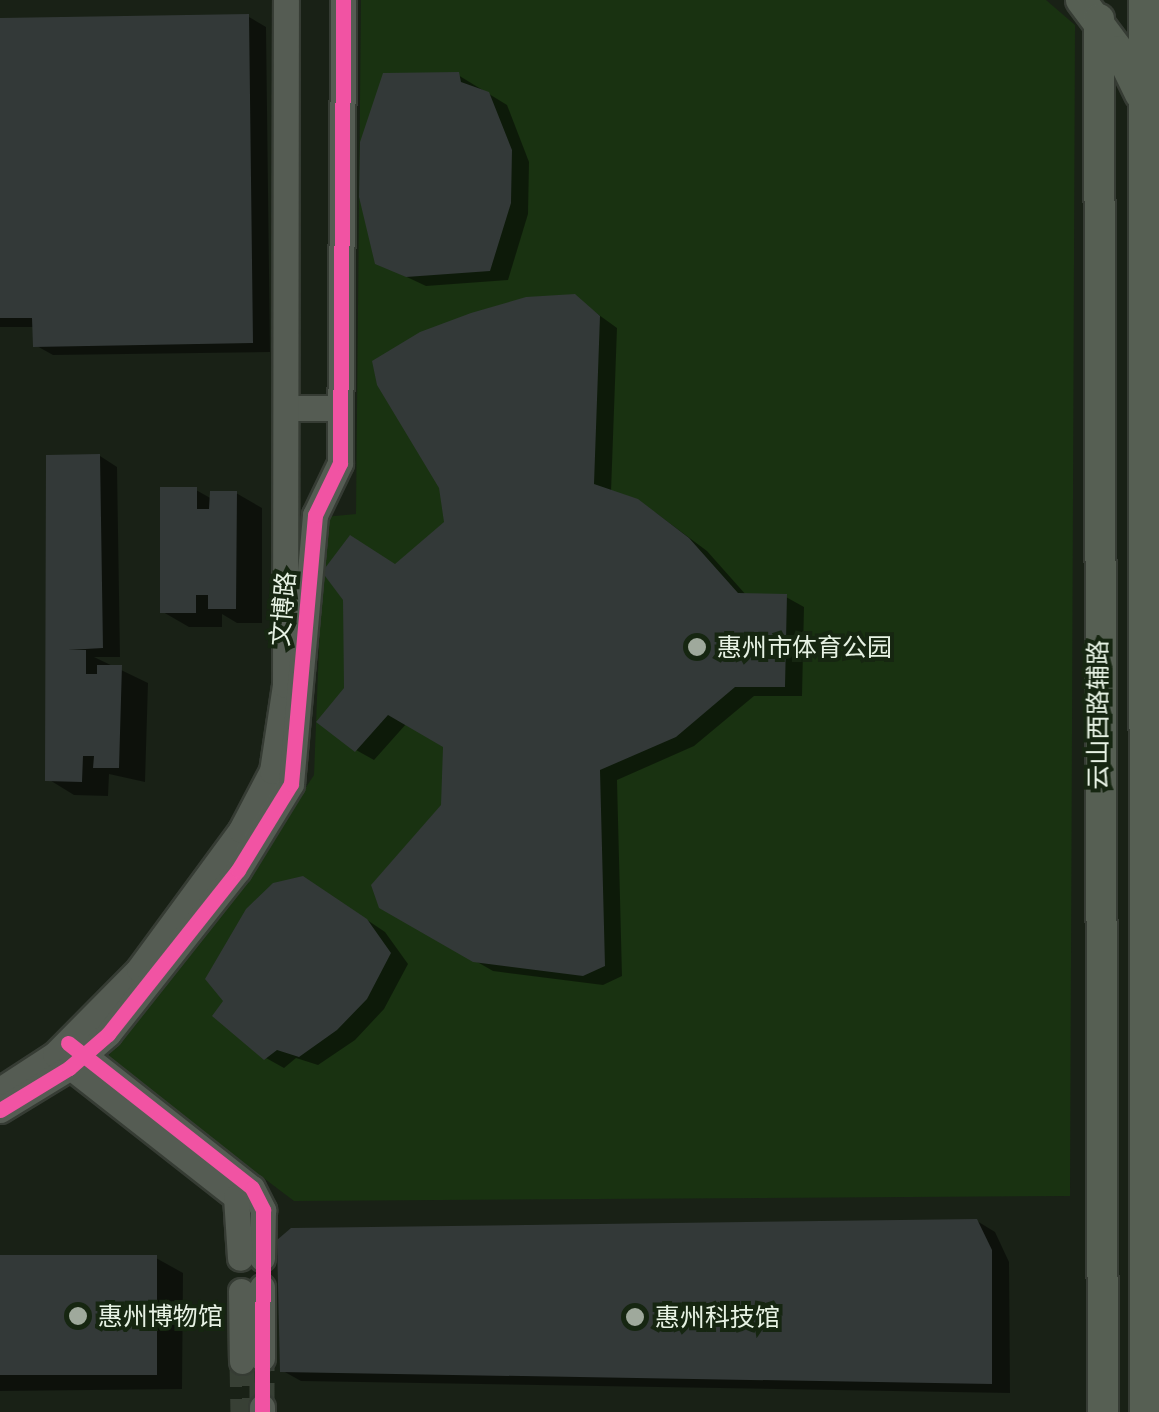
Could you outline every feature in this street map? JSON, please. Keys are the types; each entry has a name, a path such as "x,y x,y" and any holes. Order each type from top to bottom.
{"main road":[{"path":"1144,0 1145,1412"},
{"path":"1090,10 1144,105"},
{"name":"云山西路辅路","path":"1090,10 1098,410 1103,1412"},
{"path":"1098,410 1144,294"},
{"path":"1098,564 1145,646"}],"street":[{"name":"文博路","path":"0,1110 69,1054 150,953 240,830 272,771 285,685 289,408 286,0"},
{"name":"文博路","path":"0,1090 108,1034 238,870 291,784 315,515 340,462 343,0"},
{"path":"289,408 340,408"},
{"path":"69,1054 252,1188 263,1210 251,1258"},
{"path":"252,1289 252,1360"}],"green space":[{"name":"惠州市体育公园","path":"361,0 1046,0 1075,25 1070,1196 294,1201 106,1059 238,890 314,775 324,517 356,514"}],"building":[{"path":"249,14 253,343 33,347 32,318 0,318 0,18"},
{"path":"459,72 461,82 489,92 512,150 511,203 490,271 406,277 375,264 359,197 360,142 383,73"},
{"path":"575,294 600,316 594,484 638,499 689,538 738,593 787,594 785,687 735,687 676,737 600,770 605,966 583,976 473,962 379,908 371,885 441,805 443,747 388,715 355,752 316,722 344,688 343,600 322,572 350,535 395,564 444,522 439,488 377,385 372,361 420,332 471,313 526,297"},
{"path":"100,454 103,648 68,650 86,650 86,674 97,674 97,665 122,665 119,768 93,768 94,756 83,756 82,782 45,781 46,455"},
{"path":"160,487 197,487 197,509 209,509 210,491 237,491 236,609 208,609 208,595 196,595 196,613 160,613"},
{"path":"303,876 367,919 391,953 367,999 337,1030 299,1057 277,1050 264,1060 212,1016 223,1001 205,979 246,909 273,883"},
{"name":"惠州科技馆","path":"977,1219 992,1250 992,1384 280,1372 277,1240 291,1228"},
{"name":"惠州博物馆","path":"0,1255 157,1255 157,1375 0,1375"}],"tunnel":[{"path":"262,1358 262,1407"},
{"path":"242,1361 243,1412"}],"cycle path":[{"path":"0,1110 69,1068 108,1034 238,870 291,784 315,515 340,463 343,0"},
{"path":"68,1043 252,1188 263,1210 262,1412"}],"place":[{"name":"惠州市体育公园","path":"697,647"},
{"name":"惠州博物馆","path":"78,1316"},
{"name":"惠州科技馆","path":"635,1317"}]}
